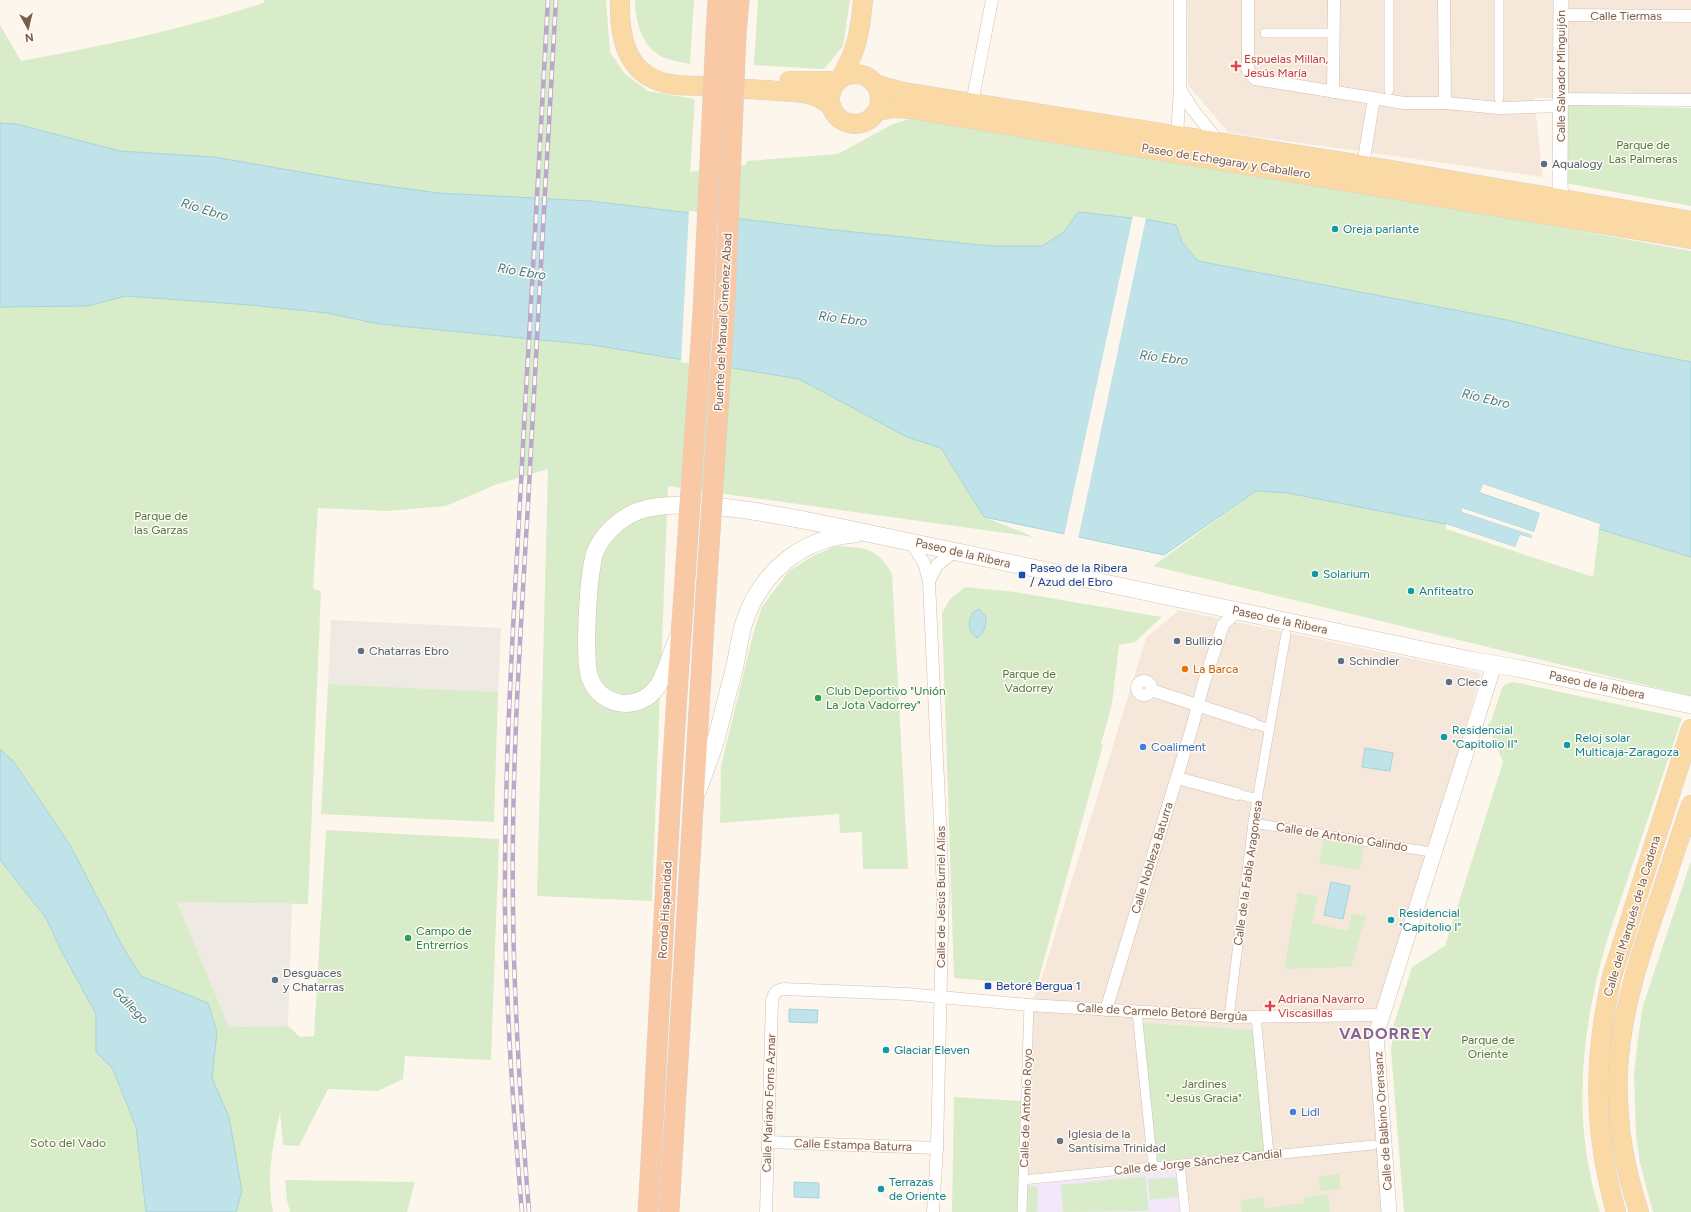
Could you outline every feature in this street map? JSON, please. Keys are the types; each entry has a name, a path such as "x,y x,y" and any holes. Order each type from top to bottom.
{"highway":[{"name":"Puente de Manuel Giménez Abad","path":"705,609 725,303 736,34 739,0"},
{"name":"Puente de Manuel Giménez Abad","path":"683,608 703,312 717,2"},
{"name":"Ronda Hispanidad","path":"648,1212 665,924 674,730 683,608"},
{"name":"Ronda Hispanidad","path":"669,1212 692,806 705,609"}],"main road":[{"path":"620,0 621,30 624,46 632,60 645,74 660,82 677,85 797,92 817,97 832,106"},
{"path":"859,36 864,56 880,95 877,112 867,121 849,123 839,118 832,106 831,93 853,57 859,36 863,0"},
{"path":"621,30 631,46 645,62 664,71 796,81 839,80 853,74 867,76 874,82"},
{"name":"Paseo de Echegaray y Caballero","path":"874,82 891,90 1363,165 1691,221"},
{"name":"Paseo de Echegaray y Caballero","path":"877,112 894,108 910,108 1691,238"},
{"name":"Paseo de la Ribera","path":"682,630 661,680 655,690 643,699 627,704 618,704 600,695 592,685 589,677 587,656 592,566 596,550 602,540 615,525 625,517 651,508 701,506 783,516 1691,705"},
{"path":"692,806 716,738 743,627 761,588 776,570 793,554 827,538 869,533"},
{"name":"Calle del Marqués de la Cadena","path":"1616,1212 1604,1164 1598,1108 1599,1049 1605,1008 1612,976 1689,736"},
{"name":"Calle del Marqués de la Cadena","path":"1639,1212 1623,1150 1620,1125 1618,1098 1620,1050 1625,1014 1637,967 1691,805"}],"street":[{"path":"972,102 992,0"},
{"path":"1164,150 1172,145 1177,135 1180,89 1180,0"},
{"path":"1248,0 1248,71 1250,76 1255,79 1404,103 1445,103 1499,108 1561,102 1691,100"},
{"path":"1334,0 1334,92"},
{"path":"1389,0 1389,90"},
{"path":"1444,0 1445,103"},
{"path":"1499,0 1499,98"},
{"name":"Calle Salvador Minguijón","path":"1561,0 1561,200"},
{"name":"Calle Tiermas","path":"1561,15 1691,16"},
{"path":"1265,33 1326,33"},
{"path":"1180,89 1193,110 1219,142"},
{"path":"1363,165 1374,98"},
{"path":"1561,200 1567,210 1575,218"},
{"name":"Calle de Jesús Burriel Alías","path":"911,542 924,563 929,582 943,890 937,1148 933,1212"},
{"name":"Calle de Jesús Burriel Alías","path":"929,582 938,564 954,552"},
{"path":"1216,607 1223,625"},
{"name":"Calle Nobleza Baturra","path":"1106,1010 1223,625 1237,611"},
{"name":"Calle de la Fabla Aragonesa","path":"1229,1017 1254,823 1286,634"},
{"name":"Calle de Balbino Orensanz","path":"1389,1212 1376,1035 1494,665"},
{"path":"1151,690 1270,729"},
{"path":"1177,778 1258,800"},
{"name":"Calle de Antonio Galindo","path":"1254,823 1431,852"},
{"name":"Calle de Carmelo Betoré Bergúa","path":"774,994 783,989 941,997 1029,1005 1229,1017 1383,1015"},
{"name":"Calle Mariano Forns Aznar","path":"766,1212 774,994"},
{"name":"Calle de Antonio Royo","path":"1022,1212 1029,1005"},
{"path":"1136,1012 1153,1167"},
{"path":"1256,1016 1269,1155"},
{"name":"Calle Estampa Baturra","path":"768,1142 937,1148"},
{"name":"Calle de Jorge Sánchez Candial","path":"1023,1180 1373,1145"},
{"path":"1180,1164 1185,1212"}],"shaded area":[{"path":"1187,0 1691,0 1691,97 1534,98 1543,177 1229,133 1188,85"},
{"path":"1179,610 1481,673 1434,838 1379,1010 1395,1212 1185,1212 1180,1164 1023,1180 1029,1005 1038,990 1146,638"},
{"path":"331,620 501,628 498,692 328,684"},
{"path":"177,902 292,904 288,1026 229,1027"},
{"path":"1176,1170 1180,1212 1025,1212 1026,1185"}],"green space":[{"path":"265,0 606,0 610,52 625,74 648,91 695,99 690,172 746,165 747,161 838,154 893,124 917,117 1251,171 1691,251 1691,362 1625,349 1507,320 1198,261 1182,242 1176,225 1150,220 1079,212 1064,232 1042,246 992,246 834,230 590,201 438,193 352,181 214,157 120,151 16,124 0,123 0,25 21,61 113,43 173,29 263,3"},
{"path":"635,0 694,0 690,64 665,58 651,49 639,26 635,8"},
{"path":"758,0 850,0 843,46 824,69 754,65"},
{"name":"Parque de Las Palmeras","path":"1567,105 1691,108 1691,206 1565,183"},
{"name":"Parque de las Garzas","path":"126,296 250,305 327,313 379,324 593,345 799,379 907,437 941,448 984,517 1034,537 668,486 652,901 537,896 548,469 495,485 446,506 388,511 318,508 313,589 321,591 308,904 177,902 229,1027 288,1026 300,1037 314,1036 326,830 499,839 491,1060 405,1056 403,1079 378,1091 328,1089 299,1146 283,1145 280,1112 270,1174 273,1212 236,1212 242,1191 229,1117 212,1078 217,1032 208,1003 141,976 123,947 70,845 14,762 0,749 0,307 87,306"},
{"path":"1256,491 1288,493 1446,524 1446,529 1593,577 1599,529 1691,557 1691,696 1153,566"},
{"name":"Club Deportivo \"Unión La Jota Vadorrey\"","path":"836,546 855,547 876,554 887,565 892,574 908,869 863,869 862,832 840,833 839,814 720,823 721,766 754,631 762,607 788,572 811,557"},
{"name":"Parque de Vadorrey","path":"965,587 1015,592 1162,617 1135,642 1119,645 1112,704 1101,744 1103,745 1037,985 954,978 942,613 950,599"},
{"name":"Parque de Oriente","path":"1514,682 1682,718 1607,940 1591,1007 1583,1076 1583,1110 1585,1144 1591,1178 1600,1212 1404,1212 1391,1050 1394,1024 1412,967 1445,946 1503,762 1488,723 1490,724 1502,688 1506,684"},
{"path":"328,684 498,692 494,822 321,814"},
{"path":"1323,840 1364,847 1360,870 1319,863"},
{"name":"Soto del Vado","path":"0,860 46,918 62,952 96,1014 96,1052 113,1069 136,1127 146,1212 0,1212"},
{"path":"1691,861 1691,1212 1653,1212 1640,1163 1636,1135 1634,1072 1642,1009"},
{"path":"1298,892 1318,897 1312,923 1348,931 1352,913 1366,916 1351,967 1284,969"},
{"name":"Jardines \"Jesús Gracia\"","path":"1143,1023 1253,1030 1264,1151 1157,1161"},
{"path":"954,1097 1022,1101 1018,1212 952,1212"},
{"path":"1339,1174 1341,1189 1320,1191 1319,1176"},
{"path":"1145,1176 1149,1211 1063,1212 1061,1185"},
{"path":"1176,1177 1178,1197 1150,1200 1148,1179"},
{"path":"285,1180 415,1182 407,1212 290,1212"},
{"path":"1028,1186 1038,1187 1037,1212 1027,1212"},
{"path":"1328,1195 1330,1212 1242,1212 1240,1200 1263,1197 1264,1208 1304,1203 1304,1197"}],"water":[{"name":"Río Ebro","path":"0,123 16,124 120,151 214,157 352,181 438,193 590,201 834,230 992,246 1042,246 1064,232 1078,212 1150,220 1176,225 1182,242 1198,261 1507,320 1625,349 1691,362 1691,557 1599,529 1600,524 1483,484 1480,493 1540,513 1534,532 1463,508 1462,512 1533,535 1532,538 1520,535 1515,547 1446,524 1288,493 1256,491 1164,555 984,517 941,448 907,437 799,379 593,345 379,324 327,313 250,305 126,296 87,306 0,307"},
{"path":"979,609 986,617 986,621 983,631 977,638 971,633 969,623 973,612"},
{"path":"1365,748 1393,753 1390,771 1362,767"},
{"name":"Gállego","path":"0,749 14,762 70,845 123,947 141,976 208,1003 217,1032 212,1078 229,1117 242,1191 236,1212 146,1212 136,1127 113,1069 96,1052 96,1014 62,952 46,918 0,860"},
{"path":"1331,882 1350,886 1343,919 1324,915"},
{"path":"789,1009 818,1010 817,1023 789,1022"},
{"path":"794,1182 819,1183 819,1198 794,1197"}],"pier":[{"path":"689,211 736,216 728,370 681,362"},
{"path":"1133,216 1146,218 1078,539 1064,536"},
{"path":"1483,484 1600,524 1599,531 1598,525 1484,487 1483,491 1542,511 1533,540 1522,537 1515,549 1446,526 1446,524 1515,547 1520,535 1532,538 1532,535 1462,512 1462,508 1534,532 1540,513 1480,492"}],"railway":[{"path":"522,1212 508,1022 505,908 506,792 514,618 548,0"},
{"path":"529,1212 516,1022 513,908 513,807 519,656 556,0"}],"place":[{"name":"Espuelas Millan, Jesús María","path":"1236,66"},
{"name":"Aqualogy","path":"1544,164"},
{"name":"Oreja parlante","path":"1335,229"},
{"name":"Solarium","path":"1315,574"},
{"name":"Paseo de la Ribera / Azud del Ebro","path":"1022,575"},
{"name":"Anfiteatro","path":"1411,591"},
{"name":"Bullizio","path":"1177,641"},
{"name":"Chatarras Ebro","path":"361,651"},
{"name":"Schindler","path":"1341,661"},
{"name":"La Barca","path":"1185,669"},
{"name":"Clece","path":"1449,682"},
{"name":"Club Deportivo \"Unión La Jota Vadorrey\"","path":"818,698"},
{"name":"Residencial \"Capitolio II\"","path":"1444,737"},
{"name":"Reloj solar Multicaja-Zaragoza","path":"1567,745"},
{"name":"Coaliment","path":"1143,747"},
{"name":"Residencial \"Capitolio I\"","path":"1391,920"},
{"name":"Campo de Entrerríos","path":"408,938"},
{"name":"Desguaces y Chatarras","path":"275,980"},
{"name":"Betoré Bergua 1","path":"988,986"},
{"name":"Adriana Navarro Viscasillas","path":"1270,1006"},
{"name":"Glaciar Eleven","path":"886,1050"},
{"name":"Lidl","path":"1293,1112"},
{"name":"Iglesia de la Santísima Trinidad","path":"1060,1141"},
{"name":"Terrazas de Oriente","path":"881,1189"}],"district":[{"name":"VADORREY","path":"1386,1033"}]}
